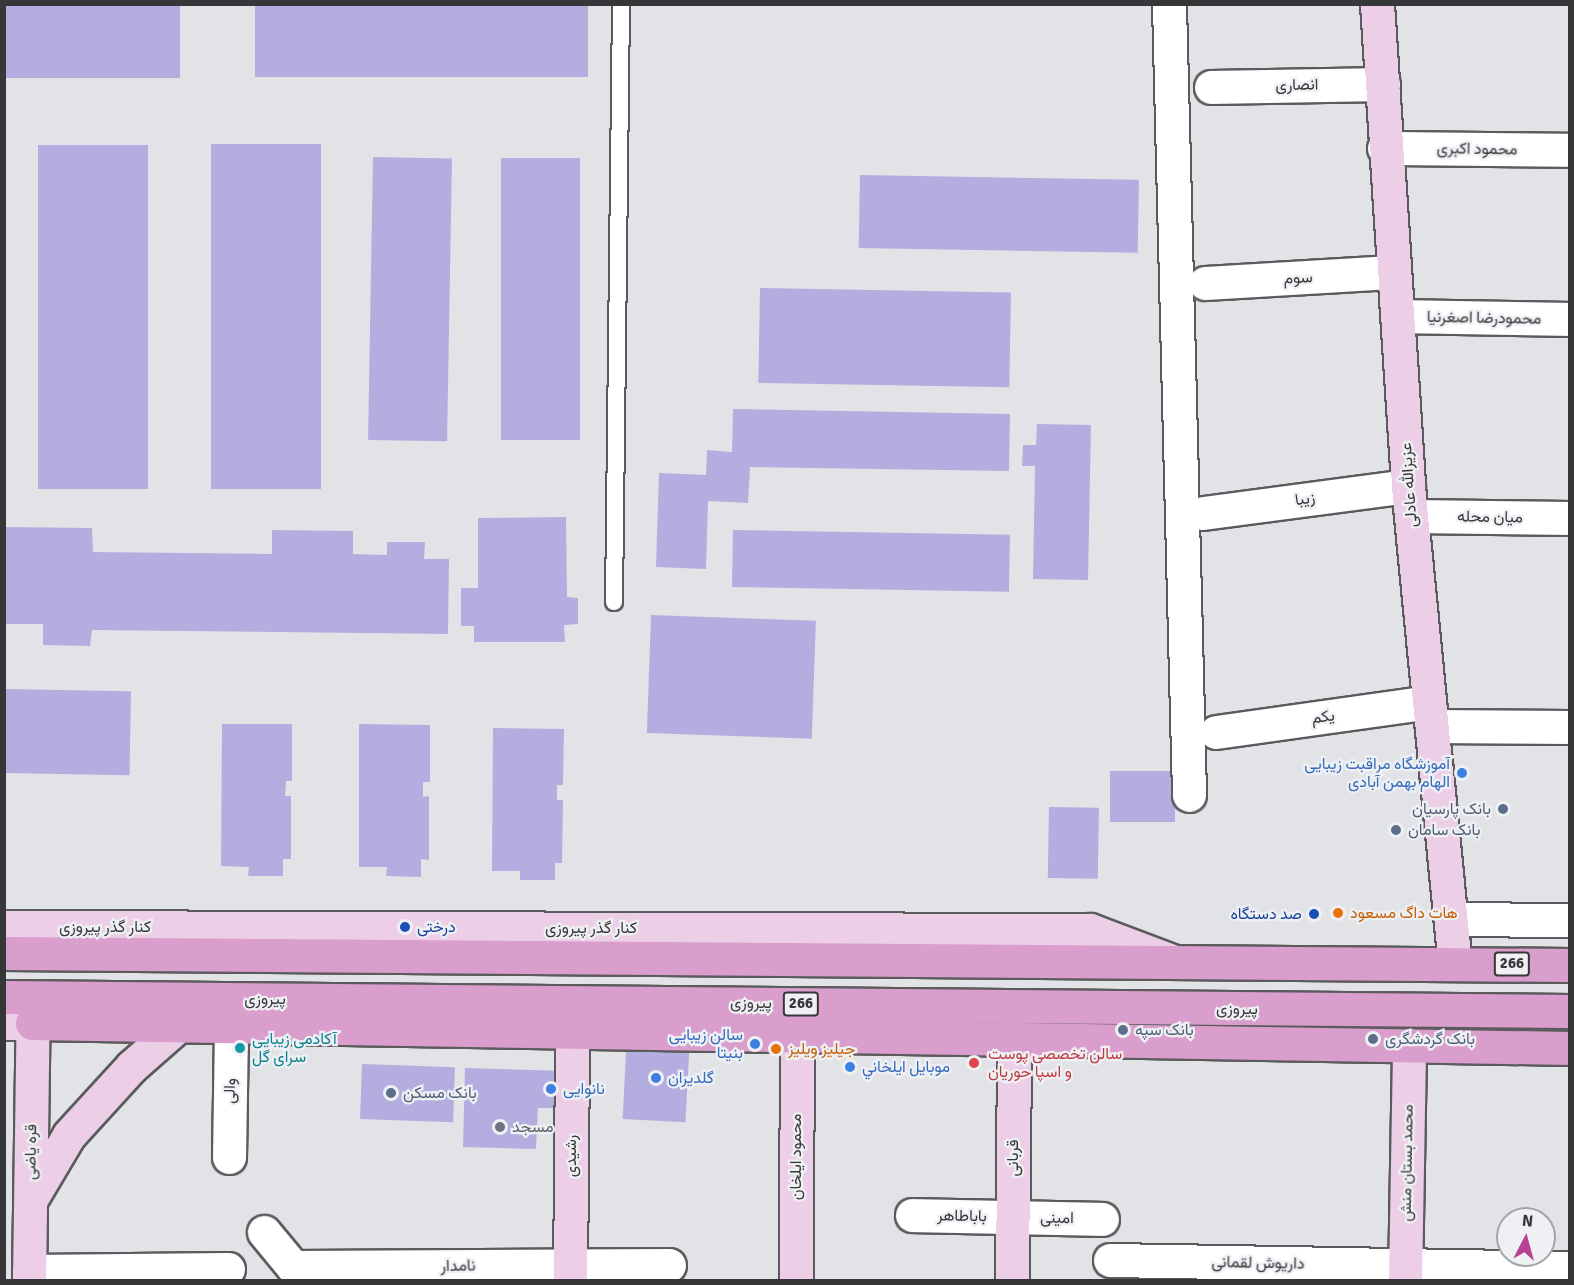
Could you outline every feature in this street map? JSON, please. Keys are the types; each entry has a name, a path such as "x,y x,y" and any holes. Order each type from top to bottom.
{"main road":[{"name":"عزیزالله عادلی","path":"1377,4 1383,84 1384,148 1392,272 1398,316 1409,501 1455,964"},
{"name":"کنار گذر پیروزی","path":"4,927 1090,930 1172,961"},
{"name":"266","path":"18,953 1569,965"},
{"path":"18,953 18,1010 179,1025 797,1032 1569,1048"},
{"path":"1454,1011 1455,964"},
{"name":"پیروزی","path":"18,1010 1569,1011"},
{"name":"قره یاضی","path":"18,1010 30,1201 29,1276"},
{"path":"30,1201 69,1135 131,1067 179,1025"},
{"name":"رشیدی","path":"571,1273 572,1031"},
{"name":"محمود ایلخان","path":"796,1281 797,1032"},
{"name":"قربانی","path":"1012,1281 1014,1036"},
{"name":"محمد بستان منش","path":"1405,1273 1409,1045"}],"street":[{"path":"1169,4 1189,795"},
{"name":"انصاری","path":"1211,87 1383,84"},
{"name":"محمود اکبری","path":"1384,148 1569,150"},
{"name":"سوم","path":"1205,283 1392,272"},
{"name":"محمودرضا اصغرنیا","path":"1398,316 1569,319"},
{"name":"زیبا","path":"1203,513 1409,501"},
{"name":"میان محله","path":"1409,501 1569,518"},
{"name":"یکم","path":"1216,732 1431,714 1569,727"},
{"path":"1451,919 1569,920"},
{"name":"والی","path":"229,1157 231,1026"},
{"name":"باباطاهر","path":"912,1215 1013,1217"},
{"name":"امینی","path":"1013,1217 1102,1219"},
{"name":"نامدار","path":"264,1232 293,1267 343,1274 571,1273 669,1265"},
{"name":"داریوش لقمانی","path":"1110,1260 1405,1273 1569,1268"},
{"path":"29,1276 228,1269"}],"lane":[{"path":"614,602 621,4"}],"building":[{"path":"4,4 180,4 180,78 4,78"},
{"path":"255,4 588,4 588,77 255,77"},
{"path":"211,144 321,144 321,489 211,489"},
{"path":"38,145 148,145 148,489 38,489"},
{"path":"373,157 452,158 447,441 368,440"},
{"path":"501,158 580,158 580,440 501,440"},
{"path":"860,175 1139,180 1138,253 859,248"},
{"path":"760,288 1011,292 1009,387 758,383"},
{"path":"733,409 1010,414 1009,471 750,467 748,503 708,501 706,569 656,567 659,473 706,475 707,450 732,452"},
{"path":"1037,424 1091,425 1088,580 1033,579 1035,466 1022,466 1023,445 1036,445"},
{"path":"566,517 567,597 578,598 578,624 564,625 565,642 474,642 474,626 461,626 461,588 478,588 478,518"},
{"path":"4,527 92,528 93,552 272,554 272,530 353,531 353,554 387,555 387,542 425,542 424,559 449,559 448,634 92,630 90,646 43,645 43,624 4,624"},
{"path":"733,530 1010,535 1009,592 732,587"},
{"path":"651,615 816,621 812,739 647,733"},
{"path":"4,689 131,691 130,775 4,773"},
{"path":"222,724 292,724 292,781 286,781 285,796 291,796 291,859 283,859 283,876 248,876 249,867 221,866"},
{"path":"359,724 430,725 430,782 423,782 423,797 429,796 429,860 421,859 421,877 386,876 387,867 359,867"},
{"path":"493,728 564,729 563,785 557,785 557,800 563,800 562,863 555,863 555,880 520,880 520,871 492,871"},
{"path":"1110,771 1175,771 1175,822 1110,822"},
{"path":"1049,807 1099,808 1098,879 1048,878"},
{"name":"گلدیران","path":"627,1034 690,1037 685,1122 623,1119"},
{"name":"بانک مسکن","path":"362,1064 455,1067 453,1122 360,1119"},
{"name":"مسجد","path":"465,1068 565,1071 564,1108 538,1108 536,1149 463,1147"}],"place":[{"name":"آموزشگاه مراقبت زیبایی الهام بهمن آبادی","path":"1462,773"},
{"name":"بانک پارسیان","path":"1503,809"},
{"name":"بانک سامان","path":"1396,830"},
{"name":"هات داگ مسعود","path":"1338,913"},
{"name":"صد دستگاه","path":"1314,914"},
{"name":"درختی","path":"405,927"},
{"name":"بانک سپه","path":"1123,1030"},
{"name":"بانک گردشگری","path":"1373,1039"},
{"name":"سالن زیبایی بنیتا","path":"755,1044"},
{"name":"آکادمی زیبایی سرای گل","path":"240,1048"},
{"name":"جیلیز ویلیز","path":"776,1049"},
{"name":"سالن تخصصی پوست و اسپا حوریان","path":"974,1063"},
{"name":"موبايل ايلخاني","path":"850,1067"},
{"name":"گلدیران","path":"656,1078"},
{"name":"نانوایی","path":"551,1089"},
{"name":"بانک مسکن","path":"391,1093"},
{"name":"مسجد","path":"500,1127"}]}
